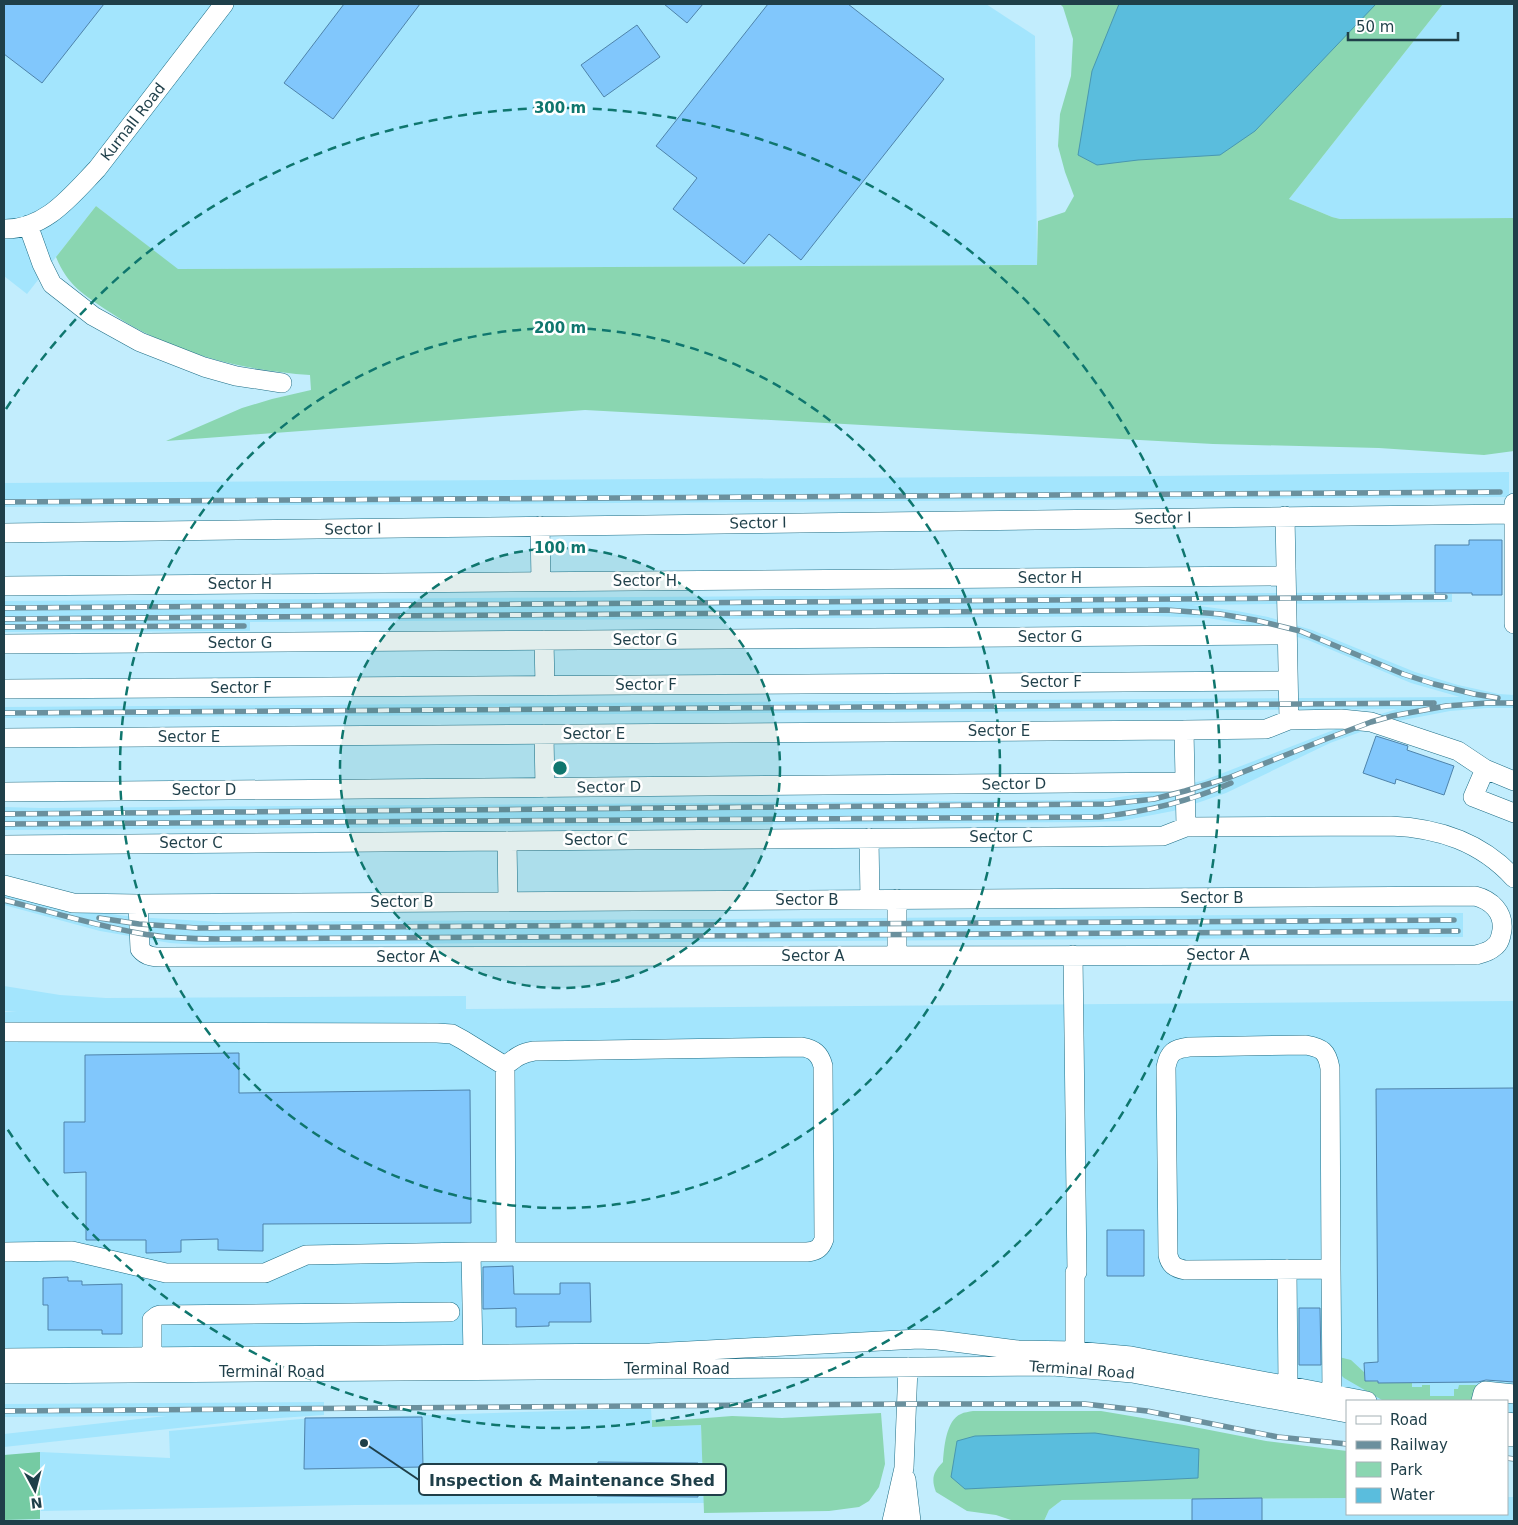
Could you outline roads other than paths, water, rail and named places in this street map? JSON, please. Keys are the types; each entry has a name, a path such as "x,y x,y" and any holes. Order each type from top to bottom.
{"street":[{"name":"Kurnall Road","path":"4,229 28,225 42,220 55,211 97,168 224,4"},
{"path":"28,225 42,264 52,284 93,316 140,342 204,367 236,376 282,383"},
{"path":"1514,509 1514,624"},
{"name":"Sector I","path":"4,533 1285,516 1514,509"},
{"path":"1285,516 1288,720 1340,719 1371,722 1458,751 1485,769 1514,781"},
{"path":"540,526 541,582"},
{"name":"Sector H","path":"4,586 1286,576"},
{"name":"Sector G","path":"4,644 1287,635"},
{"path":"544,640 545,686"},
{"name":"Sector F","path":"4,689 1288,681"},
{"name":"Sector E","path":"4,738 1266,729 1288,720"},
{"path":"1184,730 1186,827 1409,827 1457,838 1493,857 1514,878"},
{"path":"544,734 545,788"},
{"path":"1485,769 1473,797 1514,814"},
{"name":"Sector D","path":"4,792 1185,782"},
{"name":"Sector C","path":"4,845 1163,836 1186,827"},
{"path":"869,838 870,900"},
{"path":"507,841 508,902"},
{"name":"Sector B","path":"4,885 74,903 138,904 1475,896 1485,898 1495,906 1503,925 1501,937 1496,946 1487,952 1476,955"},
{"path":"897,899 897,956"},
{"name":"Sector A","path":"138,904 140,949 151,956 166,957 1476,955"},
{"path":"1073,956 1077,1272 1075,1273 1075,1351"},
{"path":"4,1032 437,1032 452,1034 505,1066"},
{"path":"1331,1269 1185,1270 1178,1269 1169,1261 1166,1067 1171,1053 1178,1049 1189,1047 1306,1045 1317,1047 1324,1052 1328,1059 1330,1068 1332,1395"},
{"path":"4,1252 72,1251 166,1273 265,1273 306,1255 471,1252 813,1252 819,1249 824,1239 823,1066 817,1052 810,1048 802,1047 534,1051 516,1057 505,1066"},
{"path":"505,1066 506,1252"},
{"path":"471,1252 473,1355"},
{"path":"1287,1269 1288,1386"},
{"path":"152,1357 152,1320 160,1315 450,1312"},
{"path":"4,1358 650,1353 918,1339 1018,1350"},
{"path":"892,1521 904,1468 908,1367 917,1357 936,1351 1018,1350 1102,1353 1156,1360 1361,1400"},
{"path":"650,1353 731,1359 890,1357 901,1360 908,1367"},
{"name":"Terminal Road","path":"4,1374 1053,1366 1105,1369 1163,1378 1346,1413"},
{"path":"1481,1400 1483,1393 1486,1391 1514,1394"},
{"path":"904,1468 912,1521"}],"water":[{"path":"1119,4 1376,4 1255,131 1220,155 1138,160 1097,165 1078,155 1092,71"},
{"path":"1095,1433 1199,1449 1198,1478 965,1489 951,1477 957,1441 975,1436"}],"railway":[{"path":"4,502 1500,492"},
{"path":"4,608 1445,597"},
{"path":"4,619 1167,610 1220,614 1300,631 1403,674 1434,684 1498,698"},
{"path":"4,627 244,626"},
{"path":"4,713 1434,703"},
{"path":"4,814 1109,804 1154,799 1228,778 1326,739 1392,716 1446,706 1514,703"},
{"path":"4,824 1099,817 1166,805 1199,796 1231,783"},
{"path":"4,900 121,930 158,936 199,939 1458,931"},
{"path":"99,918 139,924 197,928 1454,920"},
{"path":"4,1411 1085,1404 1147,1411 1278,1437 1346,1444"},
{"path":"1508,1458 1514,1459"}],"place":[{"name":"Inspection & Maintenance Shed","path":"364,1443"}]}
